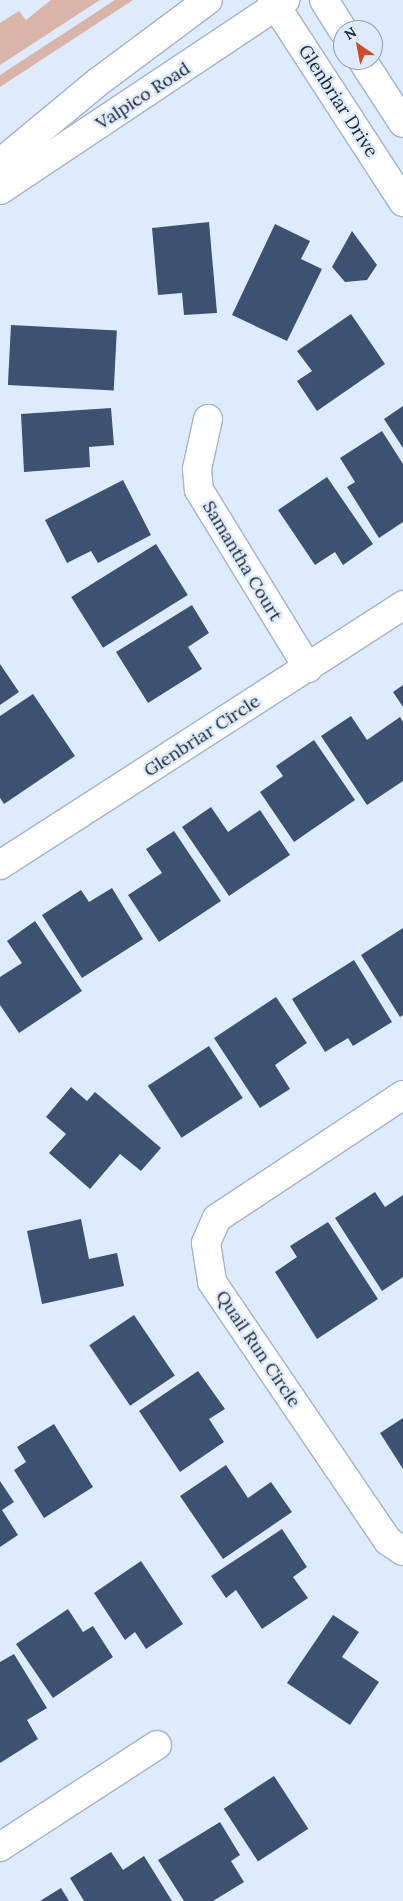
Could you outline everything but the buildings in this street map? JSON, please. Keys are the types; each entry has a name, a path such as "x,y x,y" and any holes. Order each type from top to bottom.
{"street":[{"name":"Valpico Road","path":"0,163 98,82 208,0"},
{"path":"324,0 337,20"},
{"name":"Valpico Road","path":"0,190 278,2"},
{"name":"Glenbriar Drive","path":"278,2 403,202"},
{"path":"369,70 403,123"},
{"name":"Samantha Court","path":"208,419 197,469 199,490 308,668"},
{"name":"Glenbriar Circle","path":"0,865 403,605"},
{"name":"Quail Run Circle","path":"403,1095 217,1218 206,1243 212,1282 388,1541 403,1551"},
{"path":"0,1847 158,1744"}],"shaded area":[{"path":"51,0 100,0 0,65 0,23 19,11 26,20"},
{"path":"115,0 133,0 0,87 0,75"}]}
